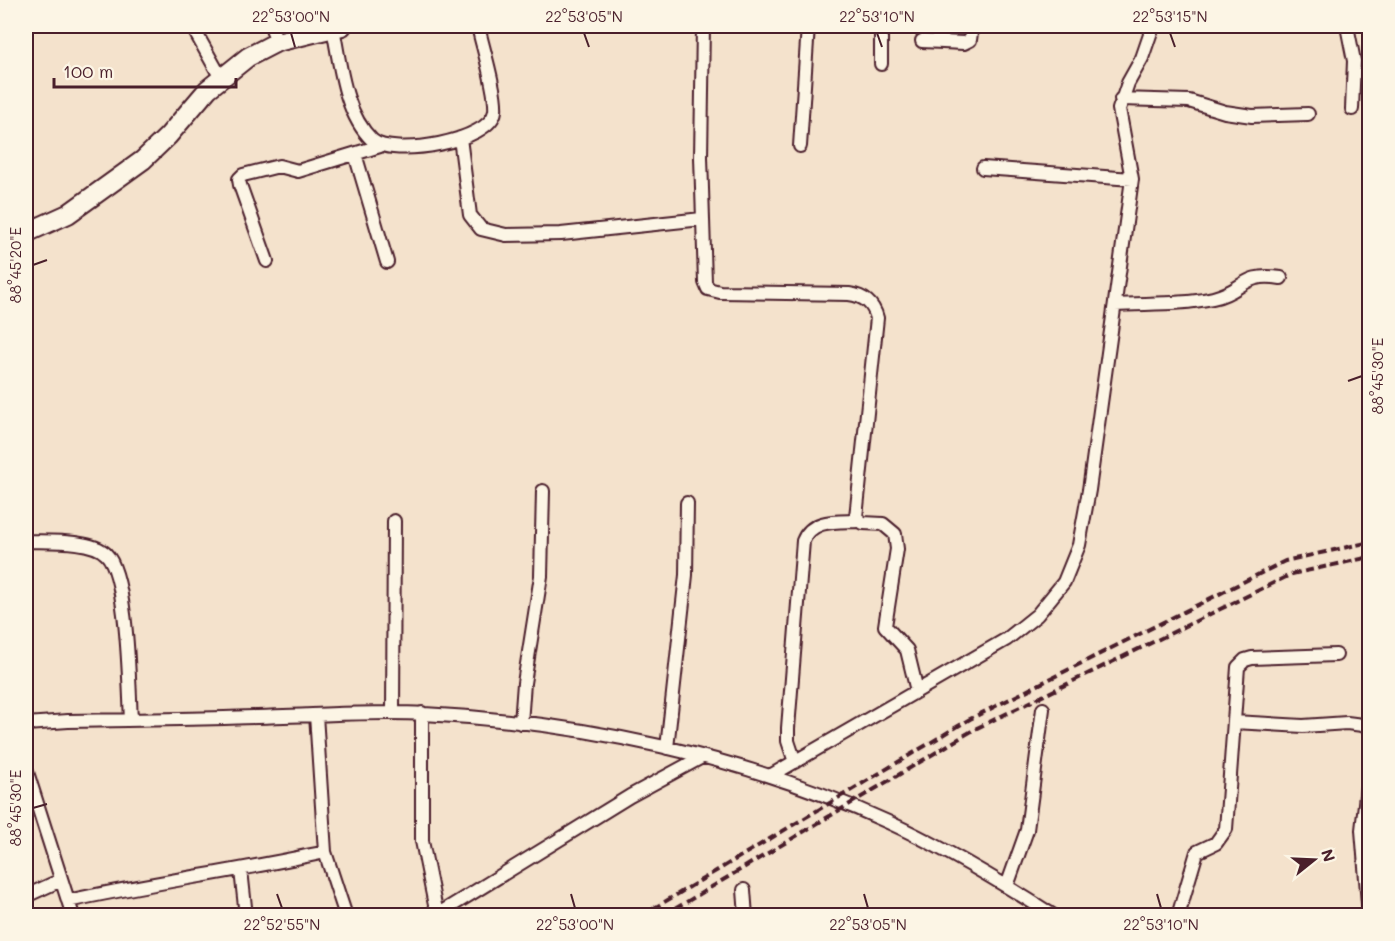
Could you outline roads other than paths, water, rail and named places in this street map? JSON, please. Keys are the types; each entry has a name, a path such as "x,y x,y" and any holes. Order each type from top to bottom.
{"main road":[{"path":"26,233 68,214 143,160 168,136 192,104 274,34 337,27"}],"street":[{"path":"192,26 221,78"},
{"path":"267,261 239,179 273,166 298,171 380,146 406,148 460,138 483,130 491,121 495,111 478,26"},
{"path":"703,26 703,274 708,289 720,292 849,294 866,300 874,309 877,318 856,511 858,521"},
{"path":"800,146 808,26"},
{"path":"881,26 881,64"},
{"path":"922,41 968,42 972,37 972,26"},
{"path":"770,776 1022,628 1037,615 1064,582 1078,545 1089,490 1132,178 1131,160 1119,123 1121,99 1142,58 1153,26"},
{"path":"1347,26 1354,61 1352,109"},
{"path":"337,27 345,87 353,108 370,138 380,146"},
{"path":"1121,99 1189,101 1246,116 1308,114"},
{"path":"460,138 471,215 474,223 489,233 506,236 561,234 702,219"},
{"path":"355,154 387,262"},
{"path":"983,168 1132,178"},
{"path":"1115,304 1203,300 1222,296 1256,277 1281,278"},
{"path":"520,723 541,576 543,491"},
{"path":"667,748 686,575 687,503"},
{"path":"393,713 394,521"},
{"path":"795,762 788,741 788,720 803,541 806,533 819,524 858,521 883,524 895,534 897,549 885,621 889,632 907,650 918,691"},
{"path":"26,541 94,547 106,554 114,567 121,590 132,720"},
{"path":"1178,915 1197,852 1216,843 1226,829 1238,667 1245,660 1336,655"},
{"path":"1007,886 1028,830 1043,709"},
{"path":"422,713 422,841 436,915 630,796 702,757"},
{"path":"26,724 422,713 520,723 648,742 770,776 890,823 1007,886 1053,915"},
{"path":"316,715 326,852 345,915"},
{"path":"1234,722 1303,726 1347,723 1370,726"},
{"path":"26,769 73,915"},
{"path":"1367,786 1362,830 1369,915"},
{"path":"68,901 147,884 241,870 326,852"},
{"path":"241,870 246,915"},
{"path":"26,896 62,880"},
{"path":"744,890 746,915"}],"railway":[{"path":"641,916 970,719 1285,561 1370,542"},
{"path":"663,916 975,729 1292,574 1370,557"}]}
